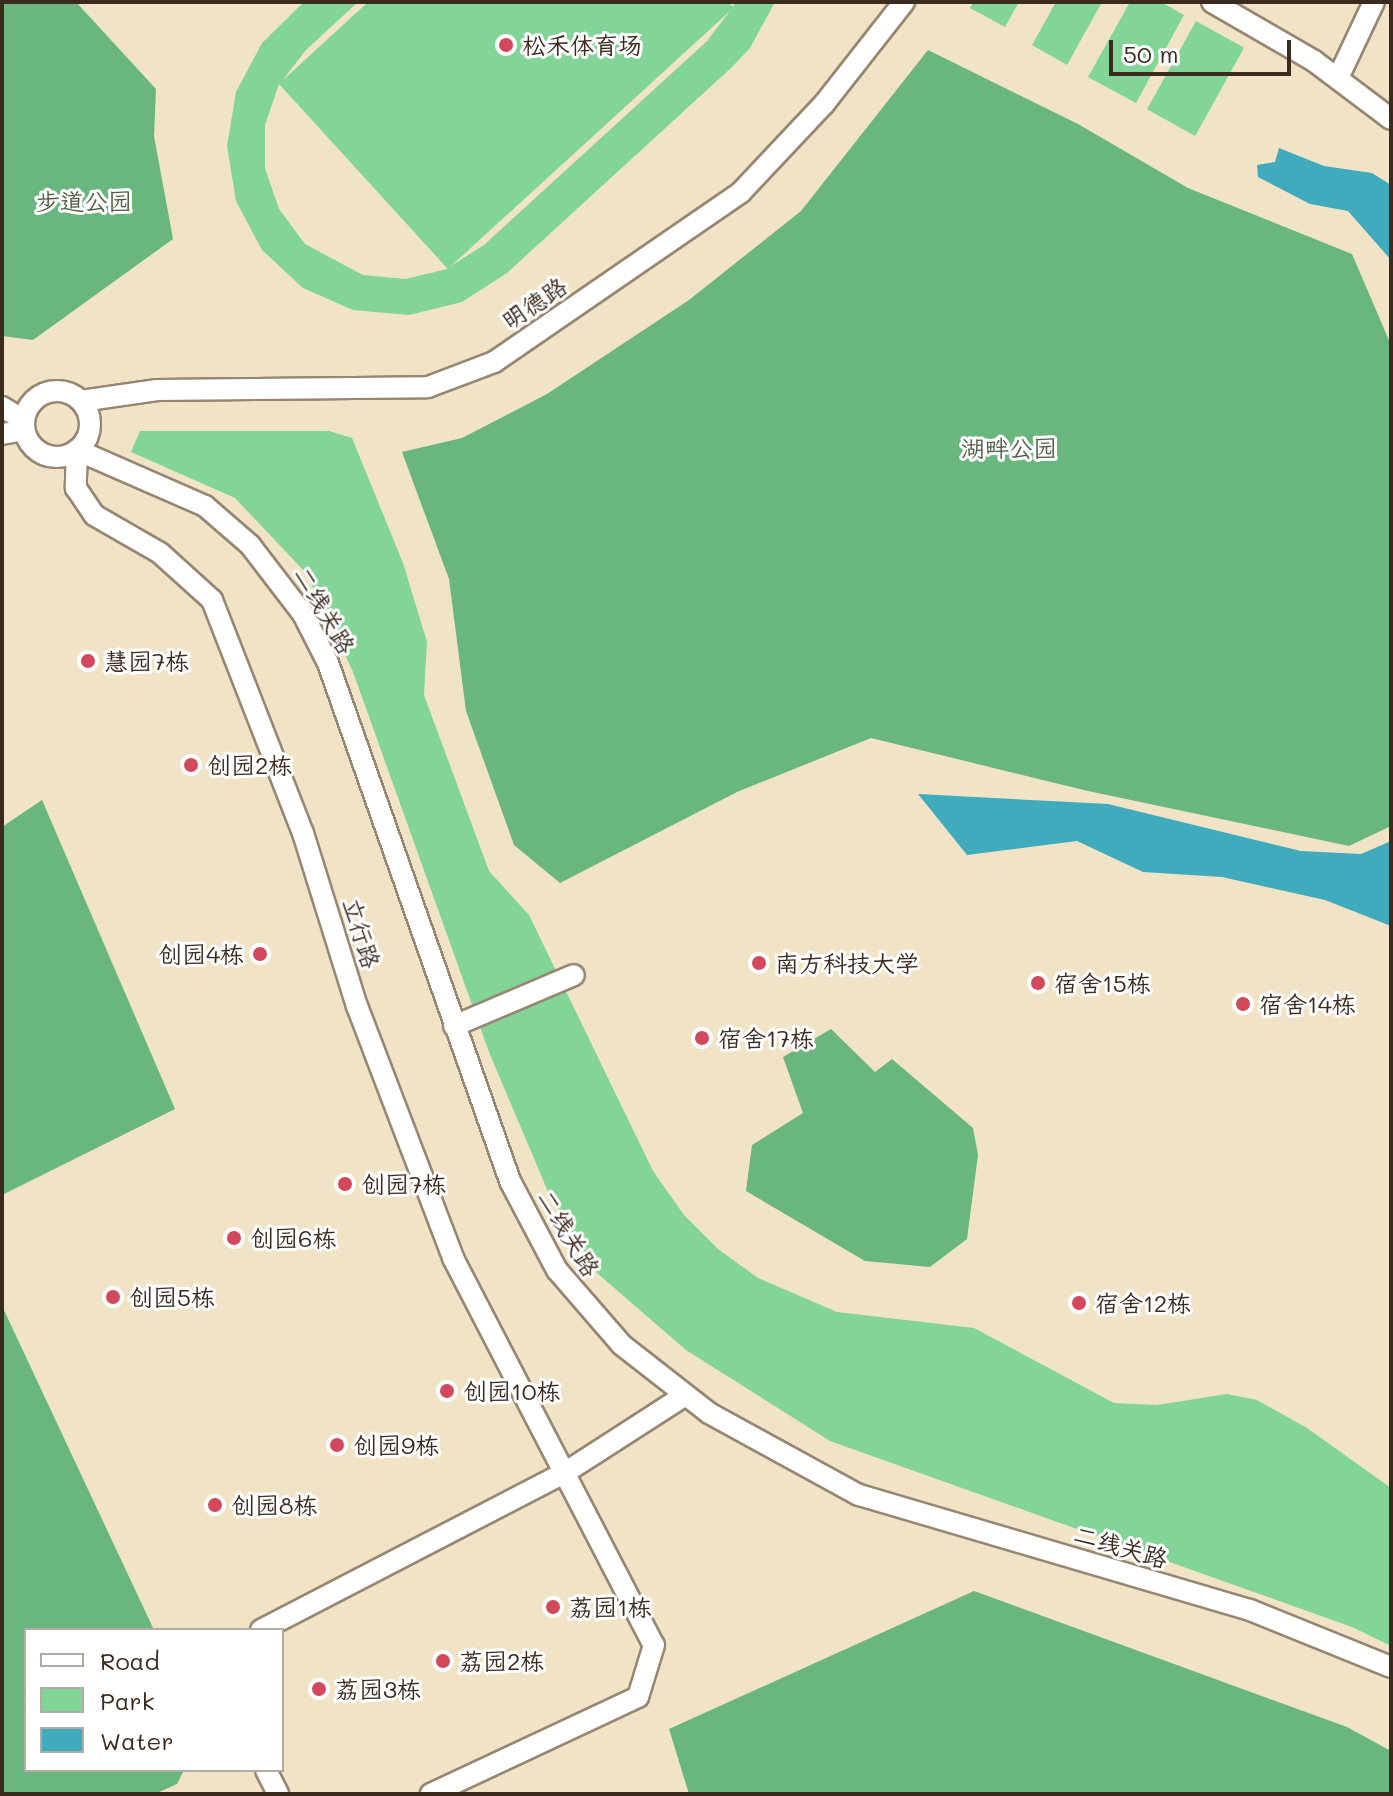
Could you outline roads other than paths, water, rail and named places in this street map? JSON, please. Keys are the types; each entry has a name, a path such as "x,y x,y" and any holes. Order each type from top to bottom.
{"street":[{"name":"明德路","path":"81,401 157,390 428,387 494,362 741,192 824,104 904,2"},
{"path":"1212,2 1338,78 1391,119"},
{"path":"1338,78 1374,2"},
{"path":"2,407 25,425 44,454 64,456 77,450 90,428 81,401 52,391 33,400 25,425"},
{"path":"2,434 25,425"},
{"name":"二线关路","path":"77,450 205,506 250,545 303,614 328,663 510,1181 544,1251 603,1327 684,1396 859,1495 1262,1614 1390,1662"},
{"name":"立行路","path":"77,450 76,488 94,515 160,553 212,600 303,833 357,1006 453,1258 654,1645 638,1697 431,1794"},
{"path":"454,1026 574,975"},
{"path":"265,1628 566,1472 684,1396"},
{"path":"267,1772 278,1794"}],"water":[{"path":"1279,148 1324,166 1372,173 1391,185 1391,260 1348,211 1310,204 1258,177 1257,165 1275,162"},
{"path":"918,794 1108,804 1301,851 1361,854 1391,841 1391,926 1325,900 1222,877 1143,872 1077,841 967,855"}],"place":[{"name":"松禾体育场","path":"506,45"},
{"name":"慧园7栋","path":"88,661"},
{"name":"创园2栋","path":"191,765"},
{"name":"创园4栋","path":"260,954"},
{"name":"南方科技大学","path":"759,963"},
{"name":"宿舍15栋","path":"1038,983"},
{"name":"宿舍14栋","path":"1243,1004"},
{"name":"宿舍17栋","path":"702,1038"},
{"name":"创园7栋","path":"345,1184"},
{"name":"创园6栋","path":"234,1238"},
{"name":"创园5栋","path":"113,1297"},
{"name":"宿舍12栋","path":"1079,1303"},
{"name":"创园10栋","path":"447,1391"},
{"name":"创园9栋","path":"337,1445"},
{"name":"创园8栋","path":"215,1505"},
{"name":"荔园1栋","path":"553,1607"},
{"name":"荔园2栋","path":"443,1661"},
{"name":"荔园3栋","path":"319,1689"}],"park label":[{"name":"步道公园","path":"84,201"},
{"name":"湖畔公园","path":"1009,448"}]}
